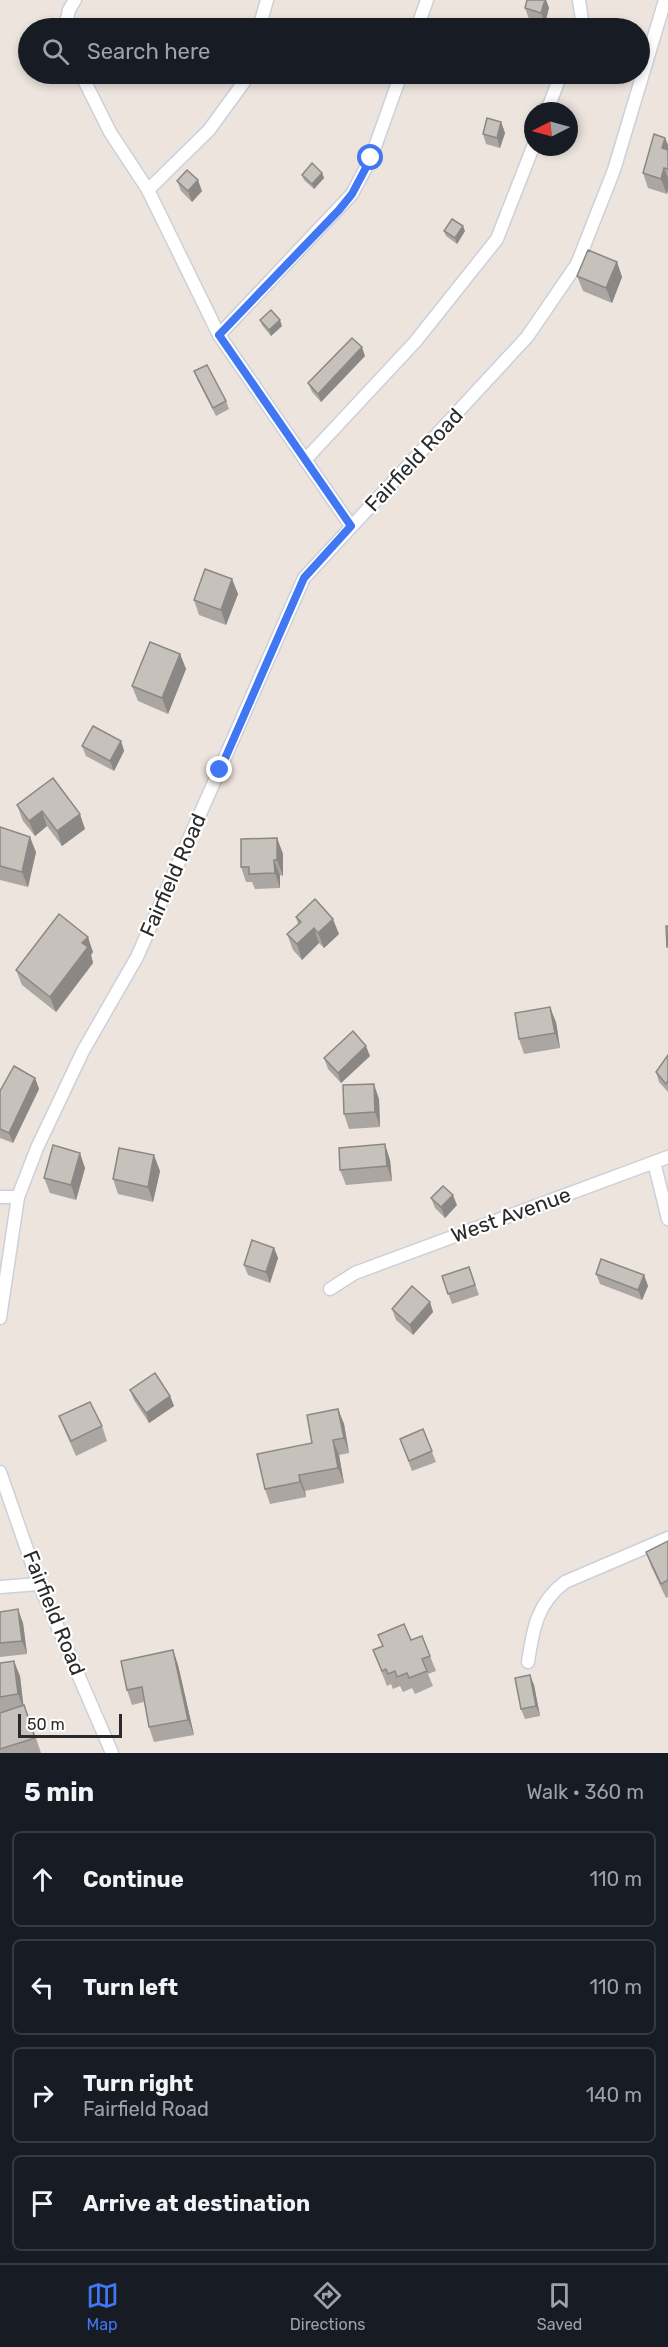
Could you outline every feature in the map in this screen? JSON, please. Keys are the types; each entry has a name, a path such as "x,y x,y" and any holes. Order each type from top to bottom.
{"street":[{"path":"67,18 75,0"},
{"path":"262,18 267,0"},
{"path":"421,18 427,0"},
{"path":"579,0 582,18"},
{"name":"Fairfield Road","path":"650,50 665,0"},
{"path":"86,84 110,132 148,190 219,335 351,526"},
{"path":"148,190 209,130 243,84"},
{"path":"219,335 352,194 371,158 397,84"},
{"path":"550,102 557,84"},
{"name":"Fairfield Road","path":"0,1318 18,1197 83,1051 137,957 304,578 527,337 577,264 614,170 640,84"},
{"path":"306,460 415,342 497,239 529,156"},
{"name":"West Avenue","path":"330,1289 355,1273 668,1157"},
{"path":"654,1162 668,1219"},
{"path":"0,1197 18,1197"},
{"name":"Fairfield Road","path":"0,1472 39,1584 112,1753"},
{"path":"528,1662 534,1623 539,1610 553,1591 565,1582 668,1538"},
{"path":"0,1587 39,1584"}],"building":[{"path":"527,0 545,0 541,13 525,8"},
{"path":"487,118 501,122 497,138 483,134"},
{"path":"654,134 665,138 662,148 668,150 668,169 664,168 661,179 643,173"},
{"path":"312,163 322,173 312,184 302,175"},
{"path":"187,170 198,180 188,191 177,181"},
{"path":"452,219 463,226 455,238 444,231"},
{"path":"588,250 617,262 606,288 577,276"},
{"path":"271,310 280,320 269,330 260,320"},
{"path":"352,338 362,347 318,394 308,383"},
{"path":"207,365 226,401 213,408 194,371"},
{"path":"205,569 232,579 221,610 194,600"},
{"path":"150,642 180,654 162,698 132,686"},
{"path":"93,726 121,741 110,761 82,746"},
{"path":"53,778 80,814 57,831 42,811 29,821 17,805"},
{"path":"0,827 30,837 22,872 0,866"},
{"path":"277,838 275,873 249,874 249,867 241,867 241,839"},
{"path":"315,899 333,919 318,933 314,928 297,944 287,934 301,922 296,917"},
{"path":"59,914 88,937 82,943 88,947 50,997 16,970"},
{"path":"666,926 668,926 668,947 667,947"},
{"path":"550,1007 555,1033 519,1039 515,1013"},
{"path":"353,1031 366,1046 338,1073 324,1058"},
{"path":"668,1055 668,1081 666,1084 656,1072"},
{"path":"14,1066 35,1078 9,1133 0,1129 0,1091"},
{"path":"374,1084 375,1112 344,1114 343,1085"},
{"path":"385,1144 387,1166 340,1170 339,1148"},
{"path":"53,1145 80,1153 71,1185 44,1178"},
{"path":"119,1148 154,1155 148,1187 113,1179"},
{"path":"443,1186 453,1195 441,1207 431,1198"},
{"path":"252,1240 274,1248 266,1272 244,1265"},
{"path":"601,1259 644,1275 638,1290 596,1274"},
{"path":"469,1267 475,1285 448,1294 442,1276"},
{"path":"412,1286 430,1302 410,1325 392,1309"},
{"path":"155,1373 170,1396 146,1413 130,1390"},
{"path":"90,1402 102,1426 71,1441 59,1416"},
{"path":"338,1409 344,1438 333,1440 338,1468 299,1475 300,1482 265,1489 257,1454 312,1443 307,1415"},
{"path":"423,1429 432,1451 409,1461 400,1439"},
{"path":"668,1541 668,1580 661,1584 646,1552"},
{"path":"18,1609 22,1641 0,1643 0,1612"},
{"path":"404,1624 411,1640 422,1636 430,1656 422,1659 427,1671 409,1678 407,1673 397,1677 395,1671 388,1674 386,1669 382,1671 373,1650 383,1646 378,1635"},
{"path":"173,1650 188,1720 149,1727 142,1687 127,1690 121,1661"},
{"path":"14,1661 18,1694 0,1697 0,1663"},
{"path":"530,1675 536,1706 521,1709 515,1678"},
{"path":"24,1705 35,1738 0,1749 0,1713"}],"route":[{"path":"220,770 304,578 351,526 219,335 339,210 352,194 371,158"}]}
